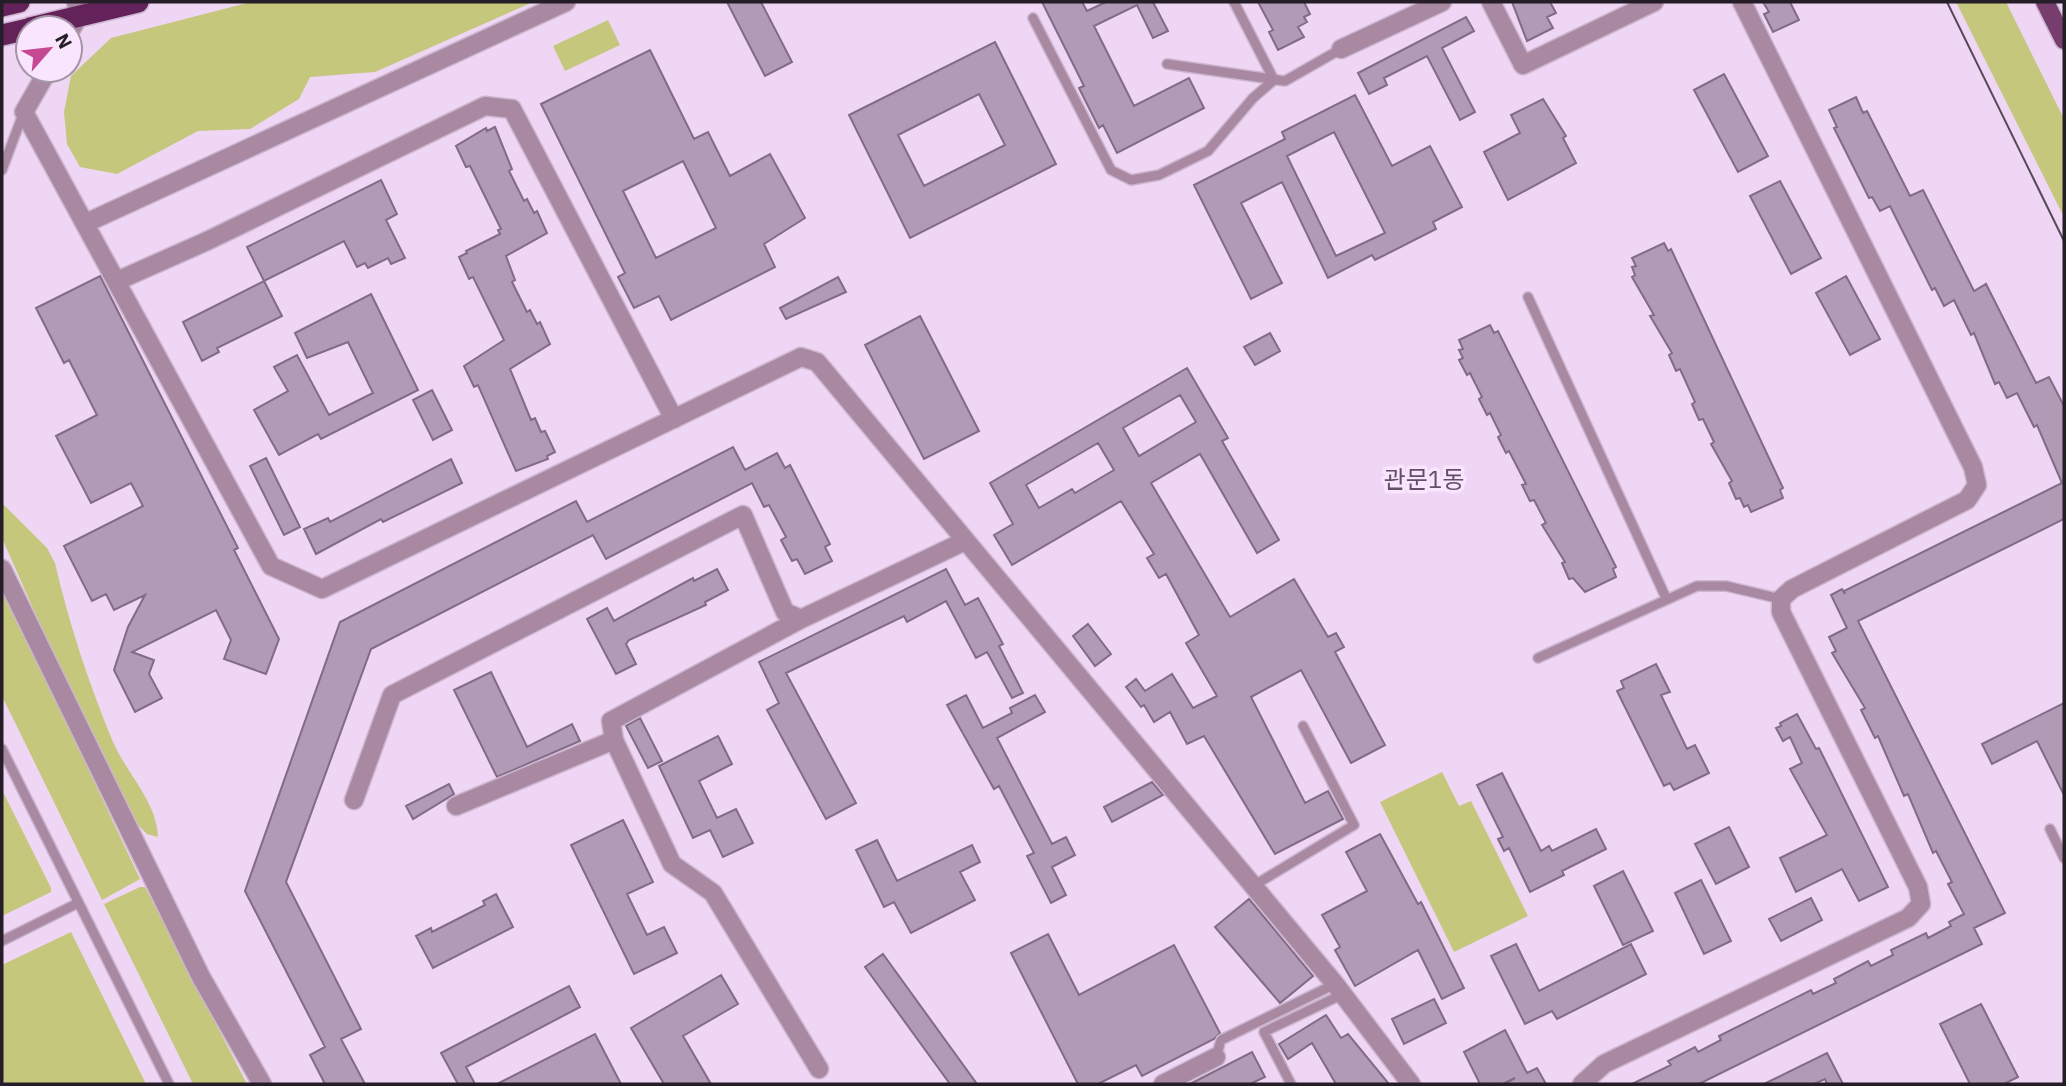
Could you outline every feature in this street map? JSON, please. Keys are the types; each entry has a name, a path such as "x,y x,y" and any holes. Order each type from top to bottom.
{"highway":[{"path":"2,6 19,2"},
{"path":"84,14 138,2"}],"main road":[{"path":"2045,2 2064,40"}],"street":[{"path":"86,223 566,2"},
{"path":"1341,49 1442,2"},
{"path":"1492,2 1523,65 1654,2"},
{"path":"1583,1084 1604,1064 1908,918 1921,904 1918,887 1781,612 1781,599 1792,589 1967,500 1977,485 1973,467 1742,2"},
{"path":"40,84 24,112 271,566 322,589 801,357 817,362 1339,989 1411,1084"},
{"path":"117,281 207,241 485,106 512,109 674,419"},
{"path":"354,800 393,695 743,515 785,612 801,619"},
{"path":"819,1069 713,893 672,864 614,740 611,721 801,619 965,541"},
{"path":"2,569 201,977 262,1084"},
{"path":"456,806 614,740"},
{"path":"1163,1084 1216,1057"}],"lane":[{"path":"1234,2 1274,80"},
{"path":"1033,18 1111,170 1131,180 1159,175 1208,150 1253,98 1274,80"},
{"path":"1167,64 1285,81 1341,49"},
{"path":"2,170 24,112"},
{"path":"1528,297 1666,598"},
{"path":"1538,658 1666,598 1698,586 1726,586 1781,599"},
{"path":"1253,886 1354,825 1303,726"},
{"path":"2,749 169,1084"},
{"path":"2050,829 2064,858"},
{"path":"2,941 78,903"},
{"path":"1216,1057 1221,1040 1339,989"},
{"path":"1291,1084 1264,1032 1339,989"}],"green space":[{"path":"251,2 533,2 375,72 310,77 299,99 250,129 198,131 117,174 80,167 67,144 64,112 69,84 84,84 84,64 111,38"},
{"path":"1956,2 2006,2 2064,119 2064,217"},
{"path":"608,20 620,45 565,71 553,46"},
{"path":"2,503 47,548 55,563 73,631 96,698 119,754 153,812 158,837 147,834 138,825 69,690 2,538"},
{"path":"2,586 140,879 102,900 2,696"},
{"path":"1442,772 1459,806 1471,801 1528,916 1454,952 1380,802"},
{"path":"2,790 51,892 2,916"},
{"path":"145,887 247,1084 193,1084 104,904"},
{"path":"71,932 146,1084 5,1084 2,1077 2,965"}],"building":[{"path":"727,2 761,2 792,62 765,76"},
{"path":"1042,2 1082,2 1087,11 1106,2 1153,2 1168,31 1153,38 1137,5 1094,26 1134,106 1189,78 1204,108 1117,153 1103,125 1099,128 1079,88 1084,86"},
{"path":"1258,2 1304,2 1310,14 1304,17 1307,22 1298,27 1304,37 1278,50 1269,32 1273,30"},
{"path":"1512,2 1550,2 1556,13 1547,17 1553,28 1527,41"},
{"path":"1763,2 1790,2 1799,20 1773,32 1764,14 1769,12"},
{"path":"1466,17 1474,31 1442,48 1475,112 1460,120 1427,56 1384,78 1387,85 1369,94 1358,73"},
{"path":"995,42 1056,164 910,238 849,115","holes":["979,94 1005,145 924,186 898,135"]},
{"path":"650,50 694,139 708,132 730,176 770,154 805,218 764,244 775,267 671,320 659,296 634,308 618,277 625,273 541,104","holes":["683,161 716,228 656,258 623,191"]},
{"path":"1724,74 1768,156 1738,172 1694,90"},
{"path":"1355,95 1392,166 1430,146 1462,207 1433,222 1436,229 1375,260 1372,255 1328,278 1282,182 1241,203 1282,283 1251,299 1194,185 1285,139 1282,132","holes":["1334,132 1385,233 1336,256 1287,156"]},
{"path":"1856,97 1863,113 1867,111 1910,196 1923,190 1974,291 1986,284 2036,383 2049,377 2064,406 2064,519 1858,621 2005,913 1974,928 1982,944 1699,1084 1632,1084 1671,1065 1668,1061 1695,1047 1698,1052 1721,1040 1719,1036 1811,990 1813,994 1836,983 1834,979 1868,961 1871,966 1893,955 1891,950 1926,933 1928,938 1951,926 1949,922 1964,914 1948,884 1952,882 1936,851 1933,853 1908,794 1904,796 1878,736 1875,738 1861,710 1865,708 1832,653 1836,651 1829,637 1847,628 1831,595 1842,589 1845,594 1844,591 2062,483 2037,425 2034,427 2017,393 2007,398 1999,382 1995,384 1974,333 1971,335 1954,300 1944,306 1935,288 1932,290 1890,206 1880,211 1872,197 1869,198 1834,128 1837,127 1829,110"},
{"path":"1543,99 1566,136 1563,138 1576,163 1508,200 1484,152 1520,133 1511,115"},
{"path":"495,127 512,169 509,171 524,201 527,199 534,213 537,211 547,233 506,256 515,280 512,282 527,312 530,310 537,324 540,322 550,344 510,369 531,420 535,418 541,432 545,431 555,452 547,456 548,459 516,471 478,385 474,387 464,366 504,340 473,277 469,279 459,257 500,234 498,230 501,229 470,166 466,167 456,146 486,128 487,131"},
{"path":"381,180 397,214 386,220 405,258 391,264 388,258 368,268 365,263 357,267 344,241 264,281 247,247"},
{"path":"1780,181 1821,258 1791,274 1750,196"},
{"path":"1664,243 1668,251 1671,249 1783,488 1780,490 1783,498 1751,512 1748,505 1744,507 1740,498 1736,499 1729,483 1732,481 1711,444 1714,442 1703,419 1699,420 1692,404 1695,402 1680,369 1676,371 1669,355 1672,353 1650,316 1654,315 1632,277 1635,275 1632,267 1636,266 1632,258"},
{"path":"100,276 238,548 234,550 279,639 266,674 224,659 231,640 216,610 132,652 154,660 149,674 162,698 135,712 114,670 128,627 145,595 114,610 106,594 92,601 64,546 143,506 131,483 91,503 56,436 97,415 69,360 64,363 36,308"},
{"path":"1846,276 1880,339 1850,355 1816,293"},
{"path":"838,277 846,292 786,319 780,308"},
{"path":"264,281 282,316 217,348 219,352 202,361 183,322"},
{"path":"371,294 418,390 321,439 318,434 279,455 254,410 288,391 274,367 297,355 329,415 373,393 348,342 307,358 295,333"},
{"path":"920,316 979,431 924,459 865,345"},
{"path":"1490,325 1494,333 1498,331 1616,567 1613,569 1616,577 1585,592 1573,578 1569,579 1562,563 1565,562 1542,525 1546,523 1534,500 1530,501 1522,485 1526,484 1509,451 1506,453 1498,437 1501,435 1479,399 1482,397 1470,373 1467,375 1459,360 1463,358 1459,350 1463,349 1459,340"},
{"path":"1270,333 1280,351 1255,365 1244,347"},
{"path":"1187,368 1228,438 1222,441 1279,540 1257,553 1200,454 1151,483 1230,617 1294,579 1328,637 1336,633 1344,647 1335,652 1385,745 1351,763 1301,670 1251,697 1305,803 1328,791 1343,819 1275,854 1204,736 1187,744 1170,712 1154,722 1144,705 1141,707 1126,687 1136,679 1145,691 1172,674 1193,708 1217,696 1186,643 1199,635 1166,574 1159,578 1147,558 1154,554 1121,501 1012,565 994,535 1013,524 990,483","holes":["1180,395 1196,422 1139,456 1123,428","1098,443 1114,470 1075,493 1072,489 1039,508 1026,485"]},
{"path":"432,390 452,430 433,440 413,400"},
{"path":"733,447 745,470 777,453 785,468 790,465 830,544 825,547 832,561 805,574 797,559 792,561 781,540 786,537 769,505 764,507 752,483 606,559 593,535 371,649 286,882 361,1029 341,1039 365,1084 325,1084 310,1055 325,1047 245,891 340,622 576,501 587,522"},
{"path":"266,458 300,527 284,535 250,466"},
{"path":"451,459 462,483 383,522 381,519 316,554 304,529 328,518 330,522"},
{"path":"717,569 728,590 705,602 706,605 629,640 626,644 636,664 616,674 587,619 607,608 614,621 693,578 694,581"},
{"path":"946,569 965,605 978,598 1003,644 999,646 1023,693 1012,698 987,652 976,658 946,601 907,622 904,616 786,673 856,803 826,819 767,710 779,703 759,662"},
{"path":"1088,624 1111,654 1095,666 1073,636"},
{"path":"1656,664 1670,692 1661,695 1687,749 1695,745 1709,773 1674,790 1670,783 1664,786 1617,691 1624,688 1621,681"},
{"path":"491,672 527,747 572,724 580,741 497,777 454,690"},
{"path":"966,695 983,728 1012,713 1010,708 1035,695 1045,712 997,738 1052,844 1066,837 1075,855 1052,867 1066,895 1051,903 1027,856 1034,853 999,786 994,789 947,705"},
{"path":"2064,703 2064,795 2037,741 1992,764 1982,744"},
{"path":"1797,714 1816,749 1819,748 1888,887 1859,901 1842,869 1796,892 1780,858 1827,835 1790,769 1802,763 1790,737 1783,741 1776,728"},
{"path":"640,718 662,761 648,768 626,726"},
{"path":"718,736 732,764 699,781 717,818 736,809 753,843 723,857 710,830 693,838 659,766"},
{"path":"1502,773 1541,851 1549,846 1552,851 1596,829 1606,849 1562,871 1564,875 1530,892 1509,848 1504,851 1498,839 1503,837 1477,785"},
{"path":"1152,782 1163,795 1112,822 1104,807"},
{"path":"449,784 454,794 413,819 406,806"},
{"path":"623,820 653,882 627,894 647,935 664,927 677,953 634,974 571,845"},
{"path":"1729,827 1749,867 1716,884 1695,844"},
{"path":"1380,834 1418,904 1421,902 1464,988 1442,999 1418,950 1355,986 1335,950 1340,947 1322,915 1367,891 1346,852"},
{"path":"877,840 897,881 972,845 980,862 960,872 975,900 911,933 894,902 884,907 856,850"},
{"path":"1623,871 1653,931 1623,945 1594,886"},
{"path":"1701,880 1731,941 1704,954 1675,893"},
{"path":"496,894 513,927 433,968 416,936 431,928 432,932 485,905 483,901"},
{"path":"1811,898 1822,920 1781,941 1769,919"},
{"path":"1249,899 1313,976 1280,1003 1215,927"},
{"path":"1048,934 1079,995 1174,945 1220,1033 1214,1039 1142,1076 1136,1065 1098,1084 1078,1084 1011,953"},
{"path":"1516,944 1539,991 1631,944 1646,974 1557,1019 1552,1011 1525,1024 1491,956"},
{"path":"883,954 977,1084 950,1084 865,967"},
{"path":"721,975 738,1004 683,1036 711,1084 664,1084 631,1028"},
{"path":"569,986 580,1007 466,1067 475,1084 458,1084 441,1053"},
{"path":"1434,999 1446,1023 1404,1044 1392,1019"},
{"path":"1981,1004 2018,1077 2004,1084 1970,1084 1940,1024"},
{"path":"1326,1015 1341,1038 1348,1034 1389,1084 1336,1084 1312,1043 1288,1059 1279,1044"},
{"path":"1505,1030 1527,1073 1537,1068 1546,1084 1505,1084 1515,1078 1503,1084 1480,1084 1464,1052"},
{"path":"595,1034 621,1084 497,1084"},
{"path":"1252,1052 1265,1077 1250,1084 1190,1084"},
{"path":"1827,1053 1843,1084 1827,1084 1825,1079 1814,1084 1764,1084"}],"tram line":[{"path":"1947,2 2064,241"}],"district":[{"name":"관문1동","path":"1424,479"}]}
